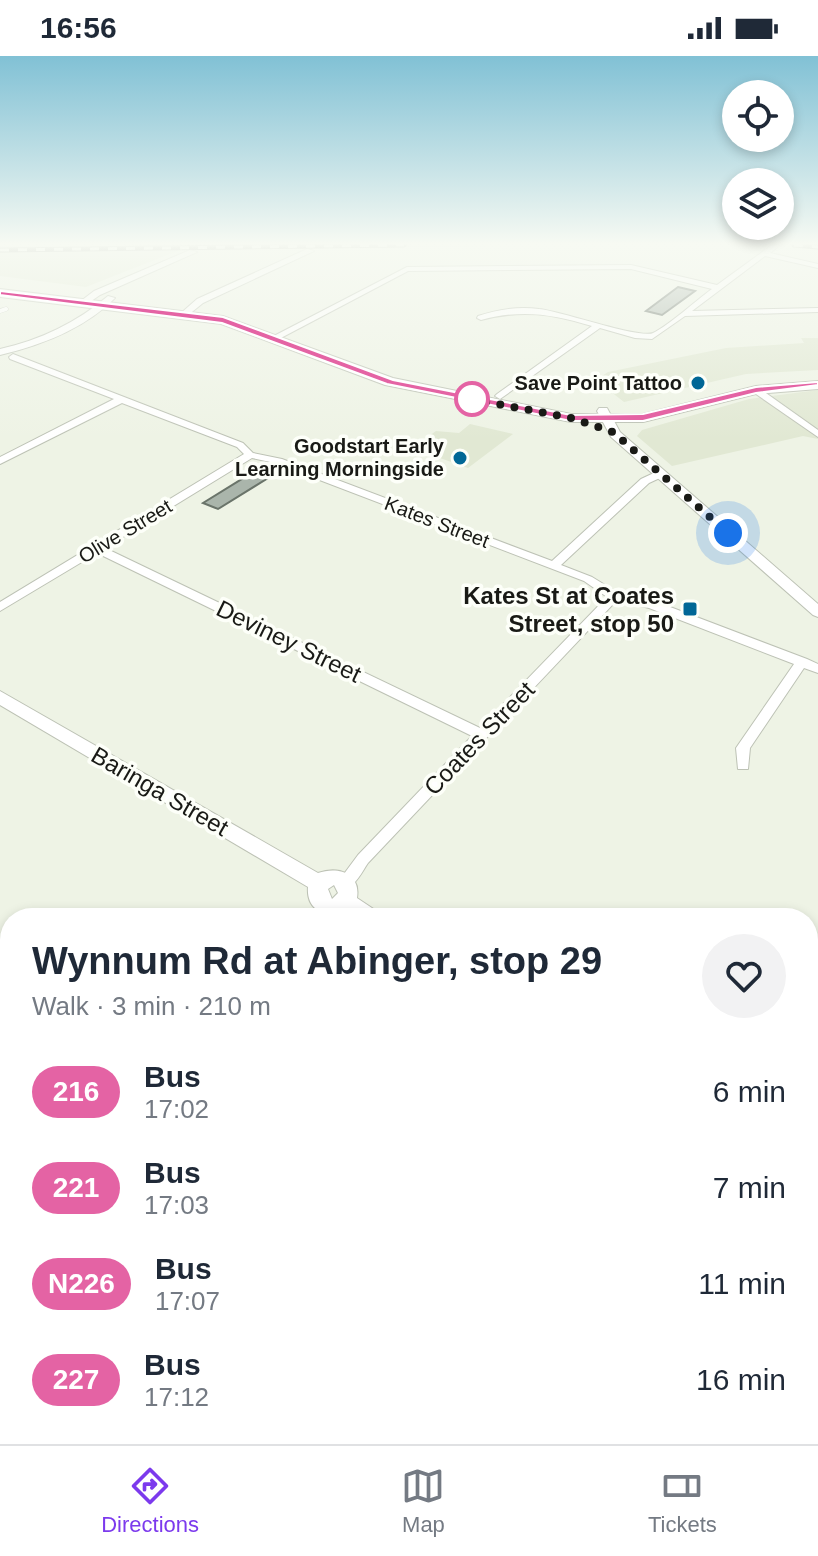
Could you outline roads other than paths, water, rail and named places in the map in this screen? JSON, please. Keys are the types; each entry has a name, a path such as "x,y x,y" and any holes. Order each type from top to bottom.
{"main road":[{"path":"178,310 278,336 387,373 563,409 610,424 648,407 742,385 790,379 818,381"},
{"path":"278,336 390,382 610,424 756,390 818,381"}],"street":[{"path":"0,359 86,319 94,310"},
{"path":"278,336 328,310"},
{"path":"481,318 512,311 536,311 635,336 652,337 691,310"},
{"path":"685,314 818,310"},
{"path":"500,396 597,326"},
{"path":"0,352 13,354"},
{"name":"Kates Street","path":"13,354 240,445 250,455 278,461 595,582 614,596 653,605 818,669"},
{"path":"756,390 818,434"},
{"path":"0,461 122,399"},
{"path":"610,424 660,474 818,612"},
{"name":"Olive Street","path":"0,607 250,455"},
{"path":"553,566 645,481 660,474"},
{"name":"Deviney Street","path":"96,548 482,735"},
{"name":"Coates Street","path":"346,892 363,859 614,596"},
{"path":"743,765 743,748 802,662"},
{"name":"Baringa Street","path":"0,697 320,884 316,895 322,903 335,906 346,892"},
{"path":"346,892 361,908"}],"place":[{"name":"Save Point Tattoo","path":"698,383"},
{"name":"Goodstart Early Learning Morningside","path":"460,458"},
{"name":"Kates St at Coates Street, stop 50","path":"690,609"}]}
